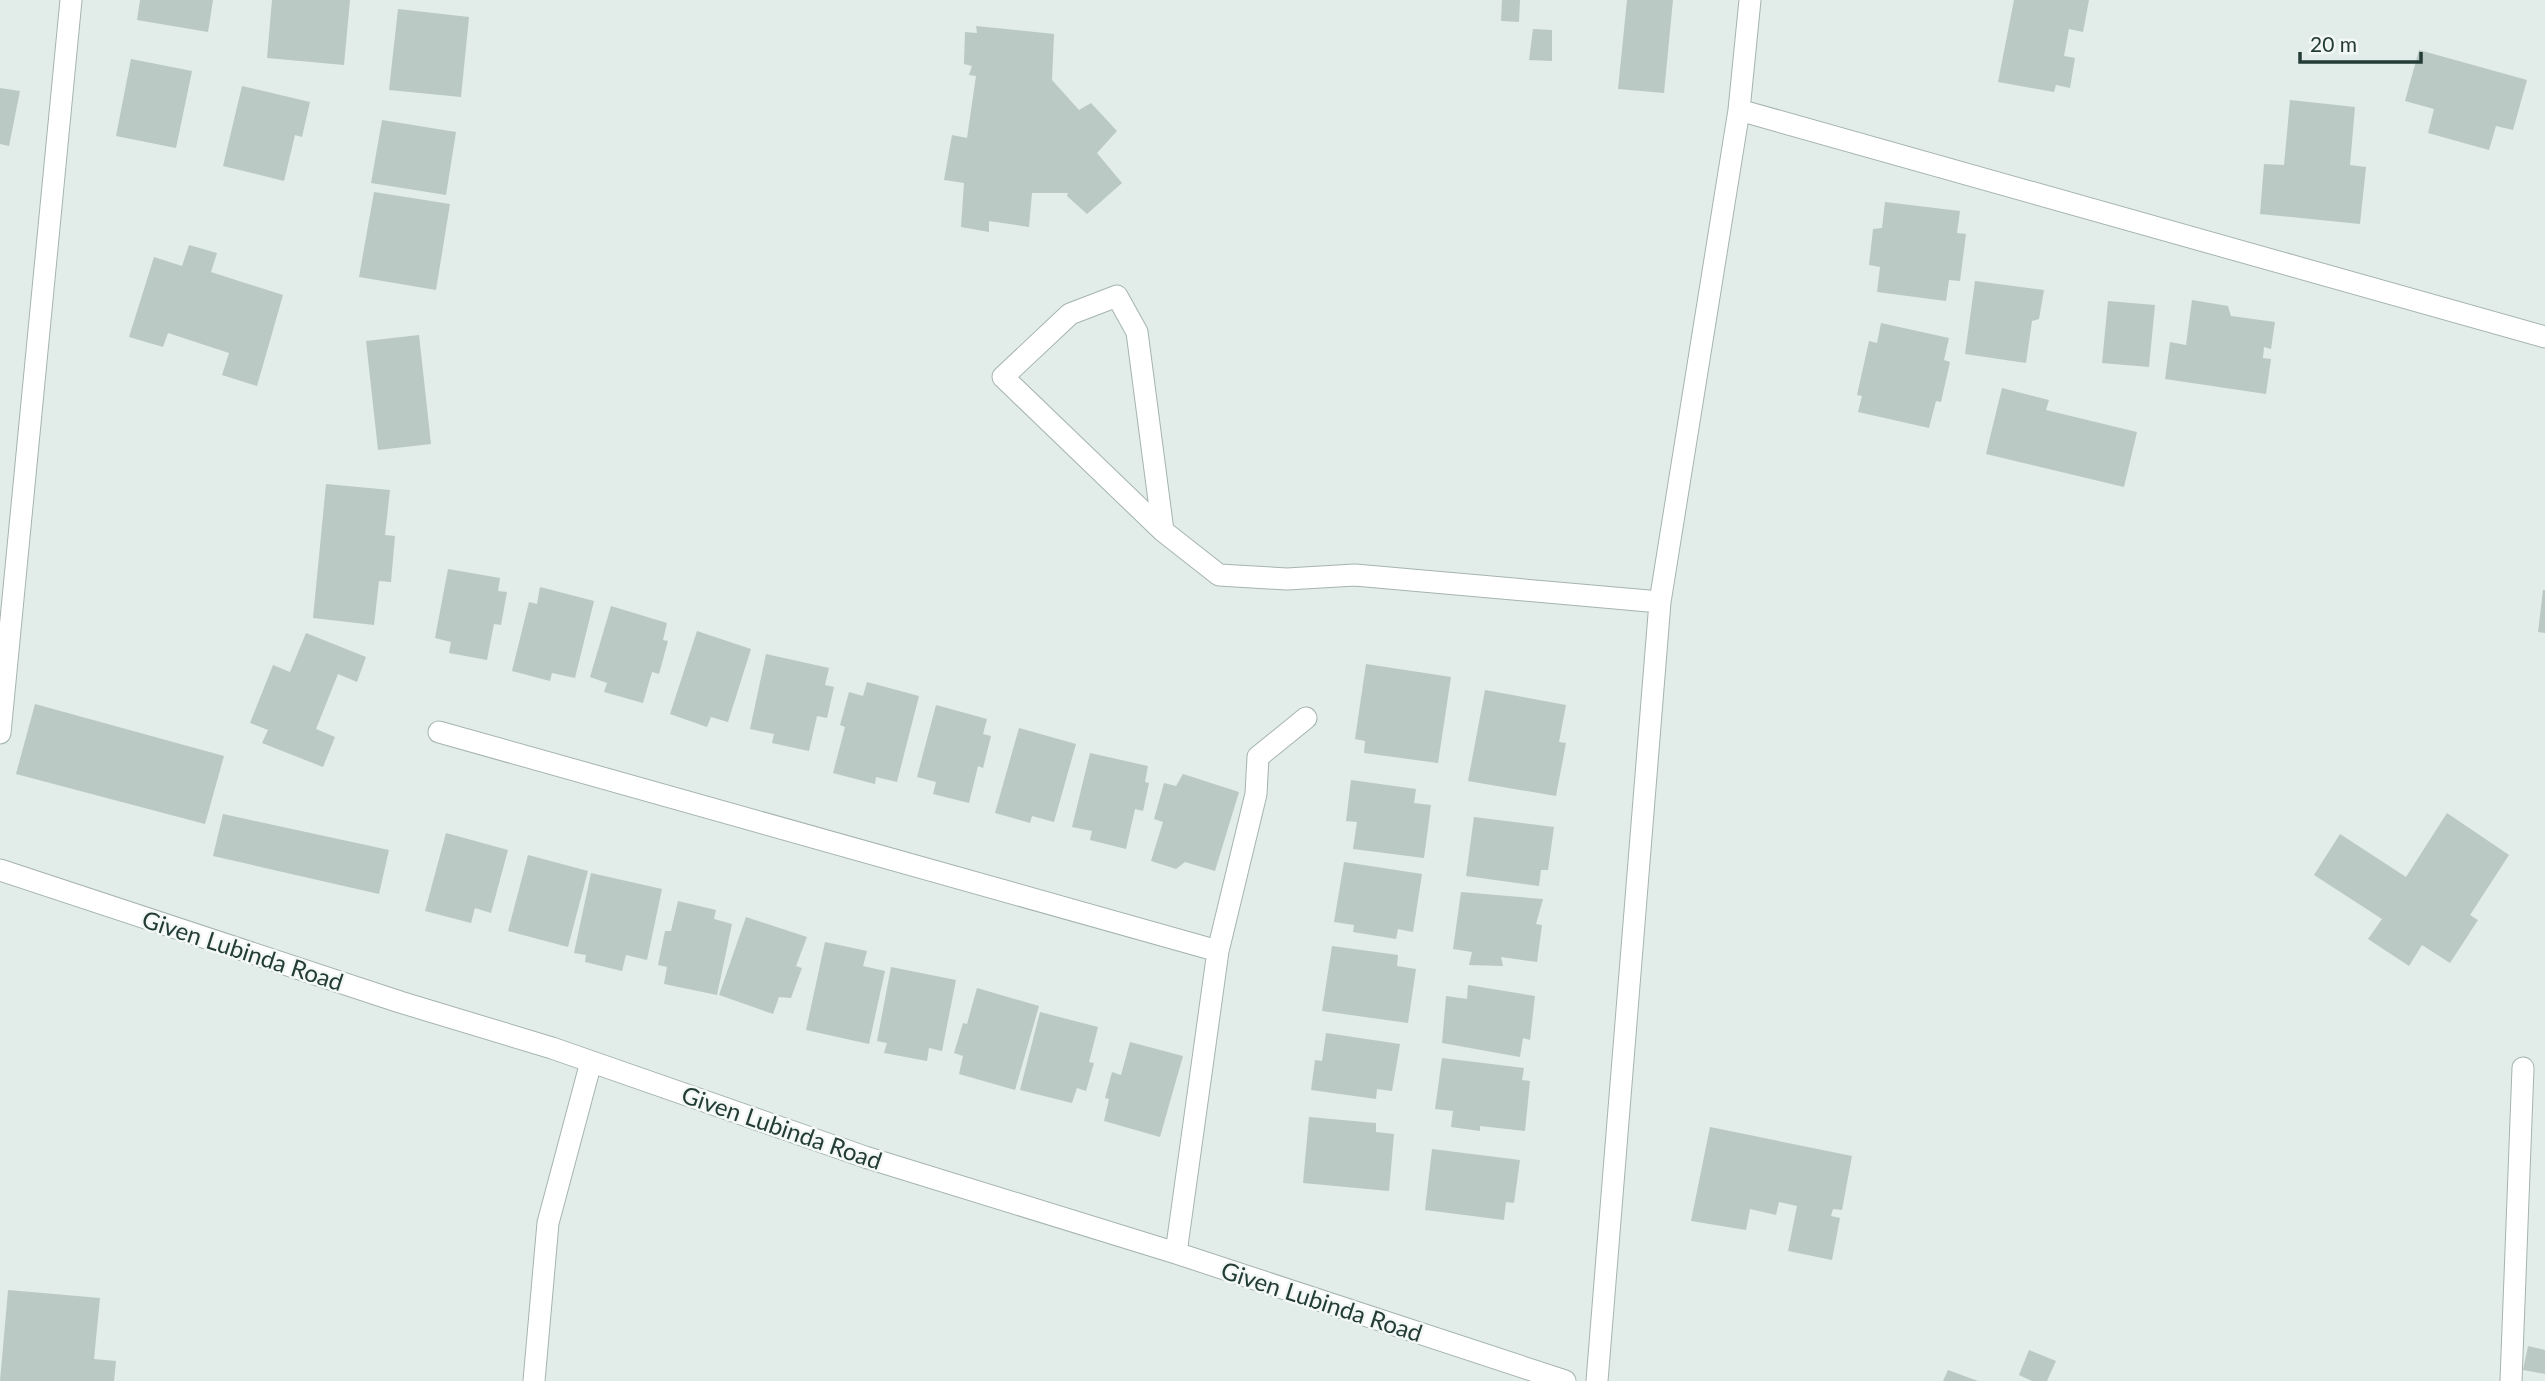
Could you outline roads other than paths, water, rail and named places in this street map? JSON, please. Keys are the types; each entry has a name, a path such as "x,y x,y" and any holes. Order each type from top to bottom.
{"street":[{"path":"0,733 71,0"},
{"path":"1597,1381 1660,601 1740,110 1750,0"},
{"path":"1740,110 2545,337"},
{"path":"1163,531 1137,332 1117,296 1069,314 1003,377 1163,531 1219,575 1287,579 1355,575 1660,601"},
{"path":"1176,1253 1218,951 1256,794 1258,757 1306,718"},
{"path":"439,732 1218,951"},
{"name":"Given Lubinda Road","path":"0,870 591,1062 865,1157 1176,1253 1565,1381"},
{"path":"534,1381 548,1223 591,1062"},
{"path":"2511,1381 2524,1068"}]}
